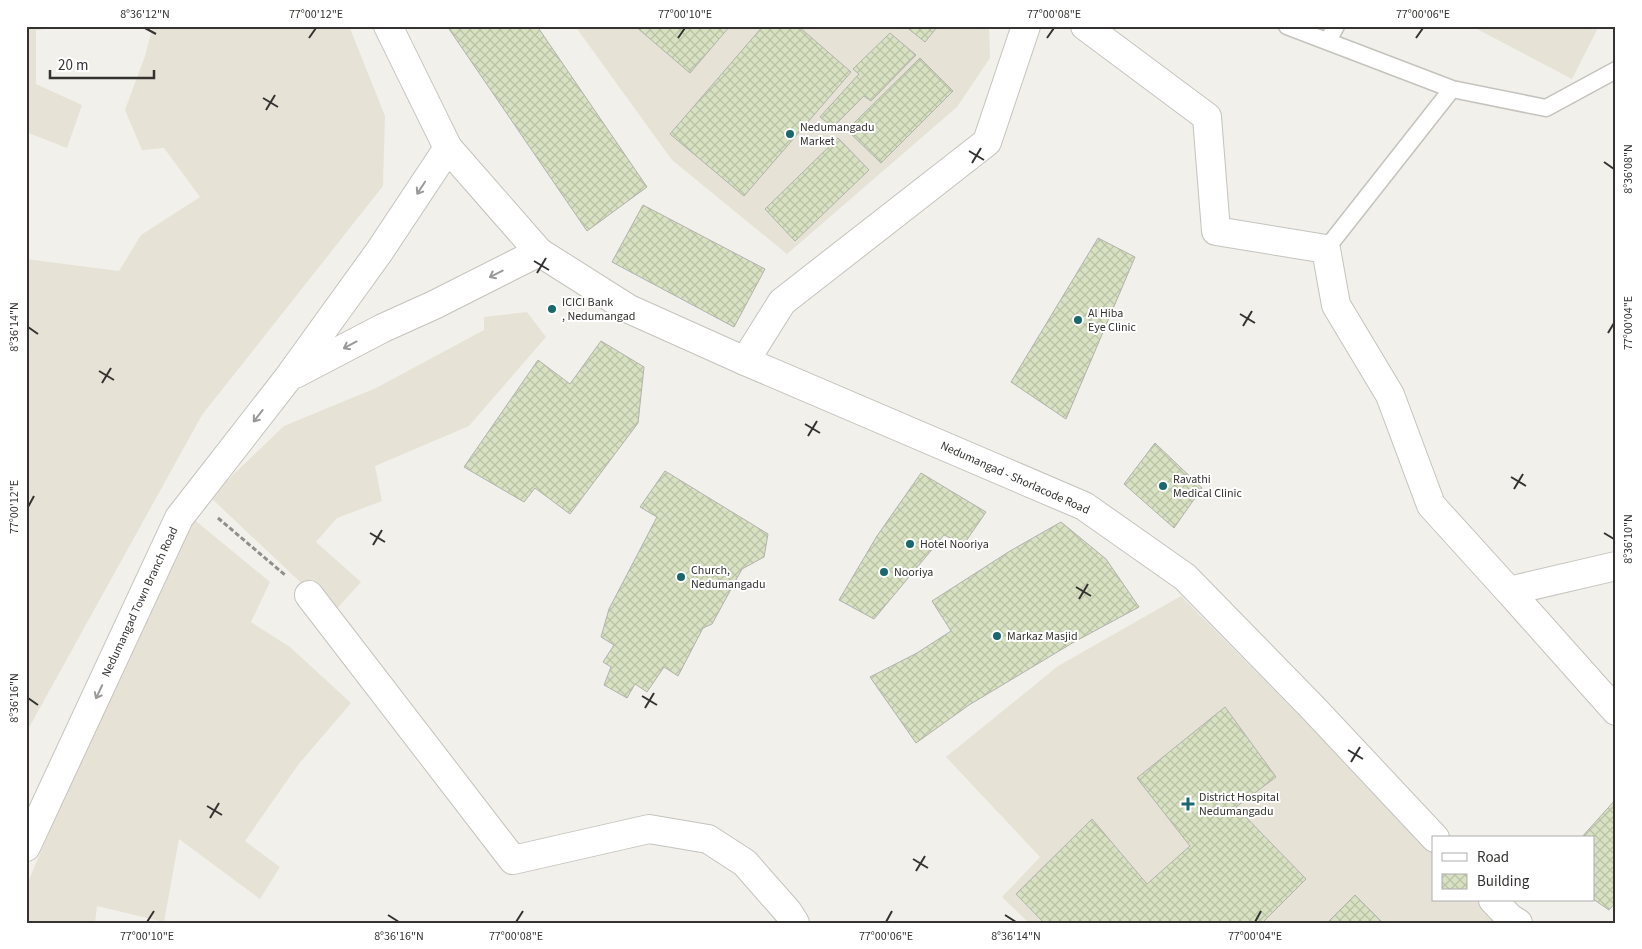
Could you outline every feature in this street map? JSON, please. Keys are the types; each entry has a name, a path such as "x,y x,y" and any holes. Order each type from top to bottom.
{"main road":[{"name":"Nedumangad - Shorlacode Road","path":"388,26 448,148 539,252 629,309 745,361 1084,506 1185,577 1313,708 1433,836"},
{"path":"745,361 782,302 987,142 1026,26"},
{"path":"1085,26 1207,117 1216,231 1326,249 1336,305 1390,395 1431,505 1616,711"},
{"name":"Nedumangad Town Branch Road","path":"26,848 179,518 288,378 380,252 448,148"},
{"path":"288,378 383,328 434,305 539,252"},
{"path":"1509,591 1616,566"},
{"path":"309,595 513,860 650,829 708,838 745,863 788,912 795,923"}],"lane":[{"path":"1287,26 1452,89 1546,108 1616,70"},
{"path":"1328,42 1336,26"},
{"path":"1326,249 1452,89"}],"path":[{"path":"194,498 309,595"}],"shaded area":[{"path":"26,26 72,26 36,30 36,84 82,105 67,148 26,132"},
{"path":"153,26 349,26 385,116 383,186 202,415 26,733 26,259 119,271 141,235 200,197 164,148 142,150 125,110 145,56"},
{"name":"Nedumangadu Market","path":"575,26 989,26 990,58 957,107 787,254 672,160"},
{"path":"1471,26 1599,26 1572,79"},
{"path":"527,312 546,337 469,426 375,466 382,501 337,518 316,542 361,582 333,613 210,497 284,426 376,388 484,330 484,317"},
{"path":"192,518 270,582 251,622 290,647 351,703 298,765 245,841 280,867 260,899 179,839 164,922 97,906 95,923 26,923 26,887"},
{"name":"District Hospital Nedumangadu","path":"1181,596 1432,850 1432,902 1484,902 1505,923 1029,923 1002,897 1040,857 946,757 1058,666"}],"building":[{"path":"447,26 537,26 647,187 587,231"},
{"path":"635,26 730,26 690,73"},
{"path":"763,26 798,26 851,72 744,196 670,134"},
{"path":"905,26 938,26 925,42"},
{"path":"890,33 916,55 871,101 864,96 833,127 820,117 859,74 853,69"},
{"path":"920,58 953,91 881,163 847,130"},
{"path":"838,138 869,170 795,241 765,209"},
{"path":"643,205 765,269 734,327 612,262"},
{"name":"Al Hiba Eye Clinic","path":"1098,238 1135,257 1066,419 1011,382"},
{"path":"601,341 644,367 638,423 570,514 535,488 524,502 464,467 538,360 570,384"},
{"name":"Ravathi Medical Clinic","path":"1155,443 1202,488 1174,528 1124,484"},
{"name":"Church, Nedumangadu","path":"665,471 768,534 764,557 742,569 712,624 703,628 678,676 664,667 647,692 635,684 627,698 604,685 611,667 603,662 614,645 601,637 609,609 657,517 640,507"},
{"name":"Nooriya","path":"921,473 986,512 964,544 944,535 874,619 839,600 877,536"},
{"path":"1061,522 1106,559 1139,607 1074,642 969,705 916,743 870,677 917,653 951,631 932,601 1010,551"},
{"path":"1225,707 1276,777 1236,807 1306,879 1262,923 1044,923 1016,894 1092,819 1147,884 1190,846 1137,778"},
{"path":"1616,799 1616,902 1609,910 1594,900 1594,836 1583,836"},
{"path":"1355,895 1383,923 1327,923"}],"place":[{"name":"Nedumangadu Market","path":"790,134"},
{"name":"ICICI Bank , Nedumangad","path":"552,309"},
{"name":"Al Hiba Eye Clinic","path":"1078,320"},
{"name":"Ravathi Medical Clinic","path":"1163,486"},
{"name":"Hotel Nooriya","path":"910,544"},
{"name":"Nooriya","path":"884,572"},
{"name":"Church, Nedumangadu","path":"681,577"},
{"name":"Markaz Masjid","path":"997,636"},
{"name":"District Hospital Nedumangadu","path":"1188,804"}]}
